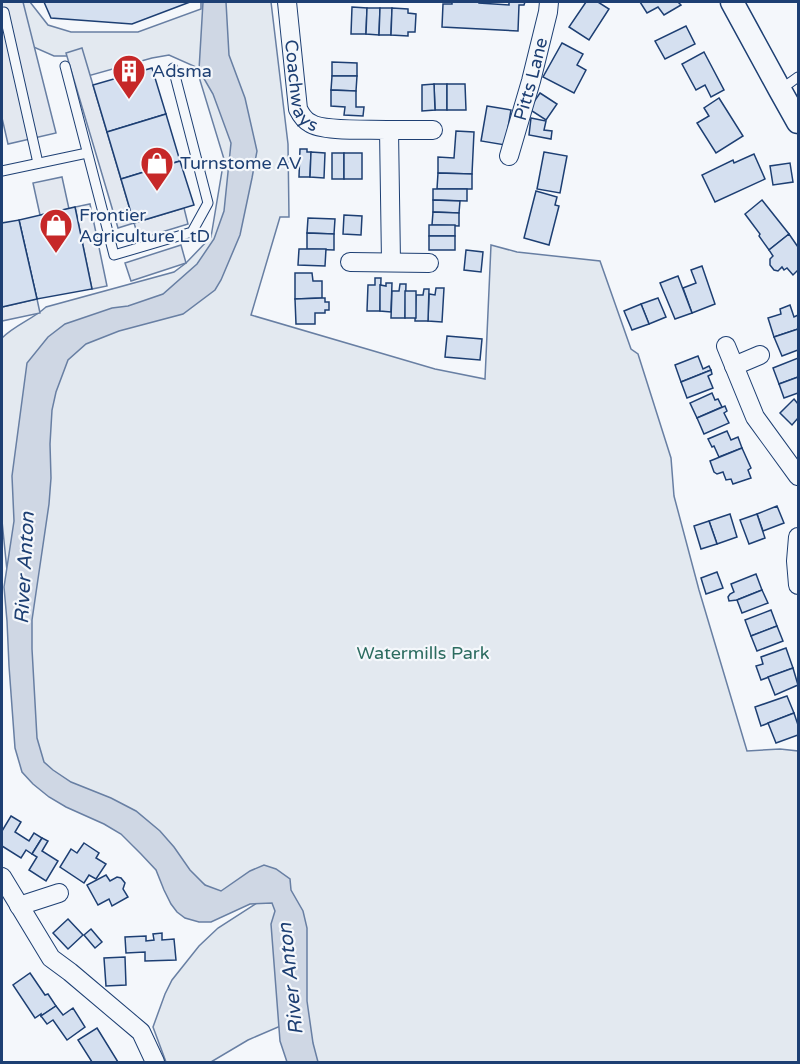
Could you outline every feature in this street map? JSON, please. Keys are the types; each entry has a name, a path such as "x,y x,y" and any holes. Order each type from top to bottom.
{"street":[{"name":"Coachways","path":"287,2 297,103 303,118 312,125 328,128 432,130"},
{"name":"Pitts Lane","path":"509,156 531,81 549,2"},
{"path":"732,2 798,122"},
{"path":"389,130 391,262"},
{"path":"350,262 429,263"},
{"path":"726,346 755,417 798,476"},
{"path":"734,366 760,355"},
{"path":"798,537 796,561 798,585"},
{"path":"2,877 51,958 141,1032 155,1062"},
{"path":"19,906 59,893"}],"lane":[{"path":"4,12 38,163"},
{"path":"65,66 114,255 192,232 208,203 173,68"},
{"path":"780,90 798,77"},
{"path":"2,171 87,153"}],"green space":[{"name":"Watermills Park","path":"13,2 30,2 48,25 71,32 138,32 201,9 201,2 271,2 288,144 289,217 280,217 251,315 435,369 485,379 491,245 517,252 600,261 631,349 638,354 671,458 674,496 699,590 747,751 780,749 798,751 798,1062 301,1062 292,1021 248,1040 211,1062 166,1062 153,1027 172,980 199,946 218,928 274,892 228,902 143,839 33,772 20,700 2,521 2,338 46,307 174,272 186,263 211,237 224,159 196,67 169,55 88,76 75,56 54,56 29,45"}],"shaded area":[{"path":"2,2 23,2 56,133 8,144 2,118"},
{"path":"82,48 134,223 118,228 66,53"},
{"path":"62,177 69,209 40,215 33,183"},
{"path":"90,204 107,286 92,289 75,207"},
{"path":"184,208 188,224 139,239 134,223"},
{"path":"181,245 186,263 131,281 125,263"},
{"path":"37,299 40,313 2,321 2,307"}],"water":[{"name":"River Anton","path":"203,2 226,2 229,55 245,98 257,151 240,235 215,290 183,314 119,331 86,344 68,360 52,410 49,504 32,620 37,738 44,762 53,770 71,782 136,811 160,831 190,870 205,885 221,891 250,871 264,865 276,869 290,879 291,890 303,911 307,928 307,1001 318,1062 287,1062 280,1041 271,924 275,911 272,903 250,904 211,922 199,922 185,918 171,904 156,870 121,834 49,797 22,772 15,748 4,587 14,521 12,476 27,363 48,337 65,324 163,294 197,264 214,239 224,211 231,143 213,94 199,70"}],"building":[{"path":"44,2 190,2 132,24 51,18"},
{"path":"452,2 509,5 509,2 525,2 524,5 519,5 518,31 442,27 443,4 452,4"},
{"path":"586,2 598,2 609,9 589,40 569,27"},
{"path":"640,2 678,2 681,5 664,15 658,7 647,13"},
{"path":"352,7 367,8 366,34 351,34"},
{"path":"367,8 380,8 379,35 366,34"},
{"path":"380,8 392,8 391,35 379,35"},
{"path":"392,8 408,9 408,13 416,14 415,32 408,32 408,36 391,35"},
{"path":"686,26 695,44 665,59 655,41"},
{"path":"562,43 583,54 577,65 586,70 574,93 543,77"},
{"path":"704,52 724,90 711,97 705,85 696,90 682,64"},
{"path":"332,62 357,63 357,76 332,76"},
{"name":"Adsma","path":"152,68 166,114 107,132 93,85"},
{"path":"332,76 357,76 356,91 331,90"},
{"path":"434,84 447,84 447,110 435,110"},
{"path":"434,84 435,110 422,111 422,85"},
{"path":"447,84 465,84 466,110 447,110"},
{"path":"331,90 356,91 356,107 364,107 363,116 344,115 345,107 331,106"},
{"path":"540,93 557,104 546,120 529,109"},
{"path":"719,98 743,136 716,153 697,123 709,116 704,108"},
{"path":"487,106 511,110 505,145 481,141"},
{"path":"166,114 180,161 121,179 107,132"},
{"path":"531,118 546,121 544,130 552,131 551,139 529,135"},
{"path":"456,131 474,132 472,174 438,173 438,157 454,158"},
{"path":"300,149 307,149 307,152 311,152 310,177 299,177"},
{"path":"311,152 325,153 324,178 310,177"},
{"path":"544,152 567,156 560,193 537,189"},
{"path":"332,153 344,153 344,179 332,179"},
{"path":"344,153 362,153 362,179 344,179"},
{"path":"754,154 765,179 715,202 702,175 733,160 734,163"},
{"name":"Turnstome AV","path":"180,161 194,205 134,223 121,179"},
{"path":"790,163 793,182 773,185 770,166"},
{"path":"438,173 472,174 472,189 437,189"},
{"path":"433,189 467,189 467,201 433,200"},
{"path":"536,191 557,197 555,205 559,206 549,245 524,238"},
{"path":"433,200 460,201 459,213 433,212"},
{"path":"762,200 789,234 769,250 745,214"},
{"name":"Frontier Agriculture LtD","path":"75,207 92,289 37,299 19,220"},
{"path":"433,212 459,213 459,226 432,225"},
{"path":"344,215 362,216 361,235 343,234"},
{"path":"308,218 335,219 334,234 307,233"},
{"path":"19,220 37,299 2,307 2,223"},
{"path":"429,225 455,225 455,236 429,236"},
{"path":"307,233 334,234 334,250 307,249"},
{"path":"789,234 798,247 798,270 793,275 787,268 784,270 782,267 778,271 770,265 770,259 773,256 769,250"},
{"path":"429,236 455,236 455,250 429,250"},
{"path":"299,249 326,249 325,266 298,265"},
{"path":"466,250 483,252 481,272 464,270"},
{"path":"702,266 715,304 692,313 683,288 696,283 691,270"},
{"path":"295,273 312,273 313,281 322,281 322,298 295,299"},
{"path":"678,276 692,313 675,319 660,283"},
{"path":"375,278 381,278 380,311 367,311 368,285 375,285"},
{"path":"386,283 392,283 391,312 380,311 380,285 386,286"},
{"path":"400,284 406,284 405,318 391,318 392,291 399,291"},
{"path":"436,288 444,288 442,322 428,321 429,294 435,295"},
{"path":"424,289 429,289 428,321 415,321 416,295 423,295"},
{"path":"405,291 416,291 416,318 405,318"},
{"path":"325,298 325,302 329,302 329,310 325,310 325,313 315,313 315,324 296,324 295,299"},
{"path":"658,298 666,317 649,324 641,304"},
{"path":"641,304 649,324 632,330 624,311"},
{"path":"790,305 794,317 798,315 798,329 774,337 768,318 781,314 780,309"},
{"path":"798,329 798,350 782,356 774,337"},
{"path":"447,336 482,339 480,360 445,357"},
{"path":"698,356 703,369 709,366 711,370 681,382 675,365"},
{"path":"798,358 798,377 779,384 773,368"},
{"path":"711,370 712,374 708,376 713,388 687,398 681,382"},
{"path":"798,377 798,393 784,398 779,384"},
{"path":"712,393 722,407 697,418 690,403"},
{"path":"794,399 798,404 798,418 792,425 780,413"},
{"path":"725,406 727,411 724,413 729,423 704,434 697,418"},
{"path":"727,431 731,440 738,437 742,448 719,457 708,439"},
{"path":"742,448 751,468 748,470 751,478 733,484 731,479 726,480 723,472 717,474 714,472 710,461"},
{"path":"777,506 784,523 763,531 757,514"},
{"path":"730,514 737,537 717,544 709,521"},
{"path":"757,514 765,538 749,544 740,520"},
{"path":"709,521 717,544 701,549 694,526"},
{"path":"717,572 723,588 706,594 701,578"},
{"path":"756,574 762,590 729,601 728,597 734,592 731,584"},
{"path":"762,590 768,603 742,613 737,600"},
{"path":"771,610 777,626 751,636 745,620"},
{"path":"777,626 783,641 757,651 751,636"},
{"path":"786,648 793,668 761,680 756,666 763,664 761,657"},
{"path":"793,668 798,685 775,695 768,677"},
{"path":"787,696 794,713 761,726 755,707"},
{"path":"794,713 798,735 776,743 768,723"},
{"path":"11,816 21,822 15,832 29,841 34,833 42,838 32,854 26,850 21,858 2,846 2,831"},
{"path":"42,838 48,841 42,851 58,861 46,881 29,870 37,857 32,854"},
{"path":"84,843 99,853 96,858 106,864 96,879 89,875 84,883 60,867 71,849 77,853"},
{"path":"106,875 110,881 117,877 121,878 125,883 123,889 128,897 112,906 109,899 98,905 87,885"},
{"path":"68,919 83,935 68,949 53,933"},
{"path":"91,929 102,942 95,948 84,935"},
{"path":"162,933 162,940 174,939 176,960 145,961 145,952 126,953 125,937 146,936 146,941 154,940 153,934"},
{"path":"125,957 126,985 106,986 104,958"},
{"path":"30,973 45,995 48,994 56,1006 35,1018 13,985"},
{"path":"56,1006 63,1015 73,1008 85,1027 67,1040 53,1020 47,1024 41,1016"},
{"path":"97,1028 118,1062 92,1062 78,1040"}],"place":[{"name":"Adsma","path":"129,100"},
{"name":"Turnstome AV","path":"157,192"},
{"name":"Frontier Agriculture LtD","path":"56,254"}]}
